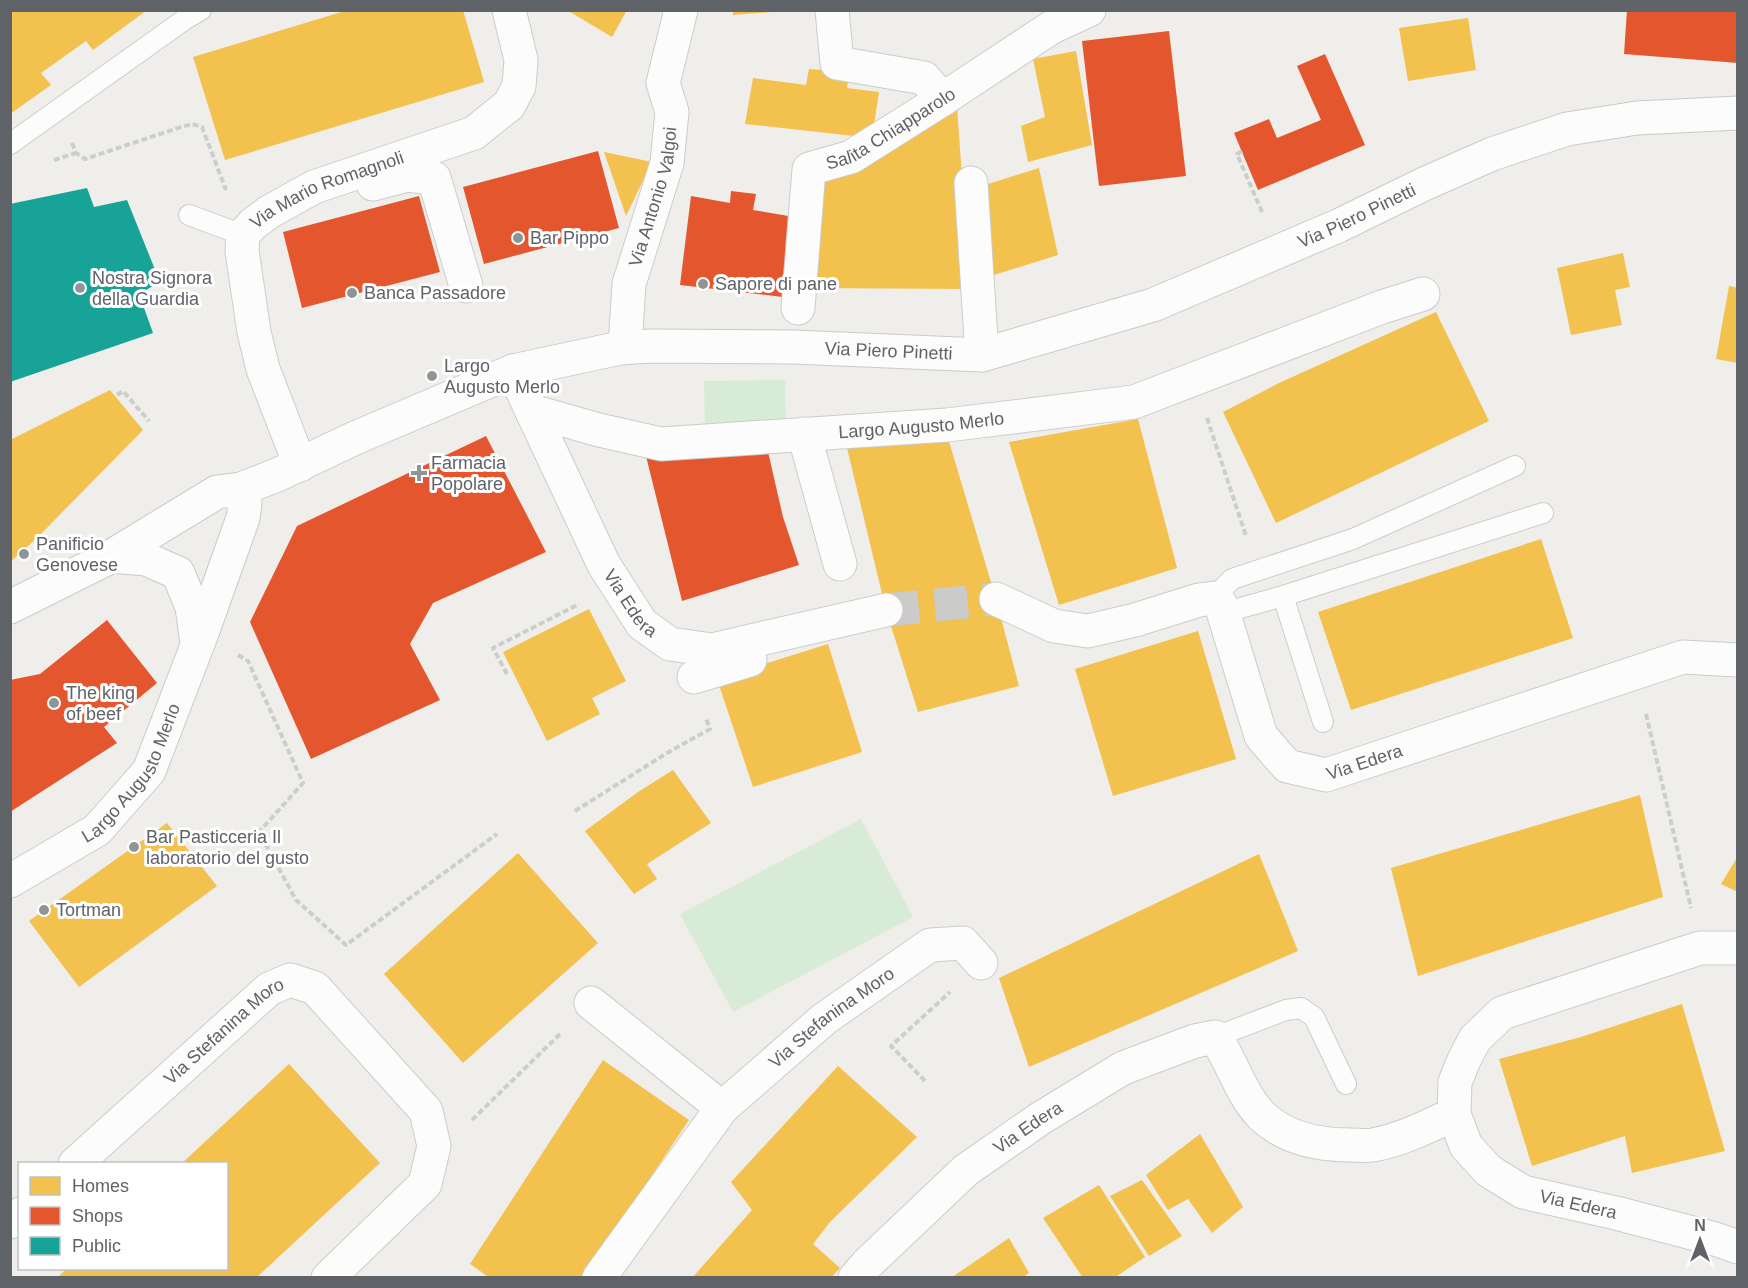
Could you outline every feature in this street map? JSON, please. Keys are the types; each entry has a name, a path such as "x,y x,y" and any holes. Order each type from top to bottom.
{"street":[{"name":"Via Mario Romagnoli","path":"300,465 263,369 254,332 242,250 243,235 269,212 314,187 474,133 509,105 519,86 521,60 509,10"},
{"name":"Via Antonio Valgoi","path":"625,347 629,284 667,163 672,112 663,83 681,10"},
{"path":"832,10 837,63 924,78 943,99"},
{"name":"Salita Chiapparolo","path":"798,308 809,169 851,157 1052,27 1089,10"},
{"name":"Via Piero Pinetti","path":"625,347 794,347 982,355 1153,305 1338,226 1492,154 1567,129 1637,118 1737,113"},
{"path":"314,187 336,195 407,175 434,178 466,286"},
{"path":"971,183 982,355"},
{"name":"Largo Augusto Merlo","path":"532,411 599,430 661,444 947,425 1134,402 1382,307 1423,294"},
{"path":"10,607 112,556 217,492 241,489 300,465 355,438 513,371 625,347"},
{"name":"Via Edera","path":"513,371 604,565 642,624 670,644 712,650 878,612 860,628 694,677"},
{"path":"804,434 840,564"},
{"name":"Largo Augusto Merlo","path":"10,881 97,830 149,771 243,518 245,503 241,489"},
{"path":"112,556 146,559 178,573 192,607 197,645"},
{"path":"996,599 1054,626 1088,630 1135,620 1199,600 1218,605"},
{"name":"Via Edera","path":"1218,605 1261,736 1287,766 1326,775 1683,657 1737,660"},
{"name":"Via Stefanina Moro","path":"603,1272 722,1108 824,1019 930,945 963,943 981,963"},
{"name":"Via Edera","path":"1737,948 1700,948 1502,1013 1475,1039 1464,1060 1455,1082 1454,1114 1466,1146 1489,1171 1523,1192 1616,1213 1737,1246"},
{"name":"Via Stefanina Moro","path":"77,1162 269,988 290,980 315,988 426,1111 434,1146 425,1184 328,1278"},
{"path":"591,1003 722,1108"},
{"path":"1215,1037 1225,1051 1245,1092 1262,1115 1289,1135 1325,1145 1373,1145 1416,1132 1454,1114"},
{"name":"Via Edera","path":"861,1271 966,1170 1041,1118 1123,1068 1195,1041 1215,1037"}],"lane":[{"path":"10,144 201,10"},
{"path":"189,215 243,235"},
{"path":"1218,605 1232,579 1353,539 1515,466"},
{"path":"1218,605 1283,596 1543,513"},
{"path":"1283,596 1323,722"},
{"name":"Via Edera","path":"1215,1037 1286,1011 1301,1008 1314,1017 1346,1084"}],"path":[{"path":"58,110 76,153 85,159 181,127 192,124 202,127 243,235"},
{"path":"1242,151 1237,154 1262,212 1257,215"},
{"path":"117,395 123,391 149,421"},
{"path":"1205,412 1246,536"},
{"path":"507,674 493,648 583,602"},
{"path":"248,661 303,783 259,832 296,900 346,945 497,834"},
{"path":"1644,705 1700,948"},
{"path":"575,811 667,753"},
{"path":"925,1081 891,1046 981,963"},
{"path":"471,1121 591,1003"}],"green space":[{"path":"785,380 786,430 705,431 704,381"},
{"path":"861,819 913,917 733,1012 680,914"}],"building: Homes":[{"path":"10,10 147,10 93,50 86,41 41,73 51,85 10,114"},
{"path":"348,10 463,10 484,82 225,160 193,57"},
{"path":"567,10 627,10 612,37"},
{"path":"733,10 772,10 772,12 733,15"},
{"path":"1468,18 1476,70 1408,81 1399,28"},
{"path":"1076,51 1092,145 1028,162 1021,126 1045,117 1033,59"},
{"path":"809,69 849,72 847,88 879,92 872,138 745,124 753,78 806,85"},
{"path":"957,107 970,289 808,288 820,173"},
{"path":"604,152 652,162 626,216"},
{"path":"1039,168 1058,255 994,275 985,185"},
{"path":"1623,253 1630,287 1615,290 1622,325 1571,335 1557,268"},
{"path":"1729,286 1738,288 1738,363 1716,359"},
{"path":"1436,312 1489,421 1276,523 1223,412 1279,383"},
{"path":"110,390 143,430 36,539 10,562 10,440"},
{"path":"1138,419 1177,568 1059,605 1009,442"},
{"path":"948,438 996,599 1019,686 918,712 886,610 847,448"},
{"path":"1541,539 1573,638 1351,710 1318,612"},
{"path":"589,609 626,681 592,698 600,714 547,741 503,652"},
{"path":"1198,631 1236,759 1113,796 1075,669"},
{"path":"828,644 862,752 753,787 717,679"},
{"path":"673,770 711,823 647,864 657,879 634,894 585,831 638,792"},
{"path":"1640,795 1663,897 1418,976 1391,868"},
{"path":"167,823 217,886 79,987 29,921"},
{"path":"518,853 598,943 463,1063 384,974"},
{"path":"1259,854 1298,951 1029,1067 999,978"},
{"path":"1738,856 1738,892 1721,884"},
{"path":"1682,1004 1725,1151 1632,1173 1625,1136 1532,1166 1499,1059 1581,1037"},
{"path":"603,1060 689,1120 583,1278 490,1278 470,1264"},
{"path":"289,1064 380,1163 256,1278 57,1278 65,1270 228,1270 228,1162 183,1162"},
{"path":"838,1066 917,1137 830,1222 813,1244 840,1268 831,1278 692,1278 752,1210 731,1182"},
{"path":"1200,1134 1243,1207 1212,1233 1188,1199 1168,1210 1146,1175"},
{"path":"1142,1180 1182,1236 1149,1256 1110,1196"},
{"path":"1099,1185 1145,1257 1114,1278 1083,1278 1043,1218"},
{"path":"1009,1238 1029,1273 1022,1278 951,1278"}],"building: Shops":[{"path":"1627,10 1738,10 1738,63 1624,54"},
{"path":"1169,31 1186,176 1099,186 1082,41"},
{"path":"1325,54 1365,145 1258,190 1234,133 1269,119 1277,138 1321,120 1297,66"},
{"path":"598,151 619,228 484,264 463,187"},
{"path":"731,191 756,194 753,210 800,218 791,298 680,285 691,196 730,203"},
{"path":"419,196 440,272 302,308 283,232"},
{"path":"486,436 546,552 433,603 410,644 440,700 311,759 250,622 297,526"},
{"path":"766,443 783,517 799,565 682,601 645,452"},
{"path":"107,620 157,683 104,727 117,743 10,812 10,680 40,674"}],"building: Public":[{"name":"Nostra Signora della Guardia","path":"87,188 94,207 127,200 160,282 139,294 153,333 10,382 10,204"}],"tunnel":[{"path":"886,610 996,599"}],"place":[{"name":"Bar Pippo","path":"518,238"},
{"name":"Sapore di pane","path":"703,284"},
{"name":"Nostra Signora della Guardia","path":"80,288"},
{"name":"Banca Passadore","path":"352,293"},
{"name":"Largo Augusto Merlo","path":"432,376"},
{"name":"Farmacia Popolare","path":"419,473"},
{"name":"Panificio Genovese","path":"24,554"},
{"name":"The king of beef","path":"54,703"},
{"name":"Bar Pasticceria Il laboratorio del gusto","path":"134,847"},
{"name":"Tortman","path":"44,910"}]}
